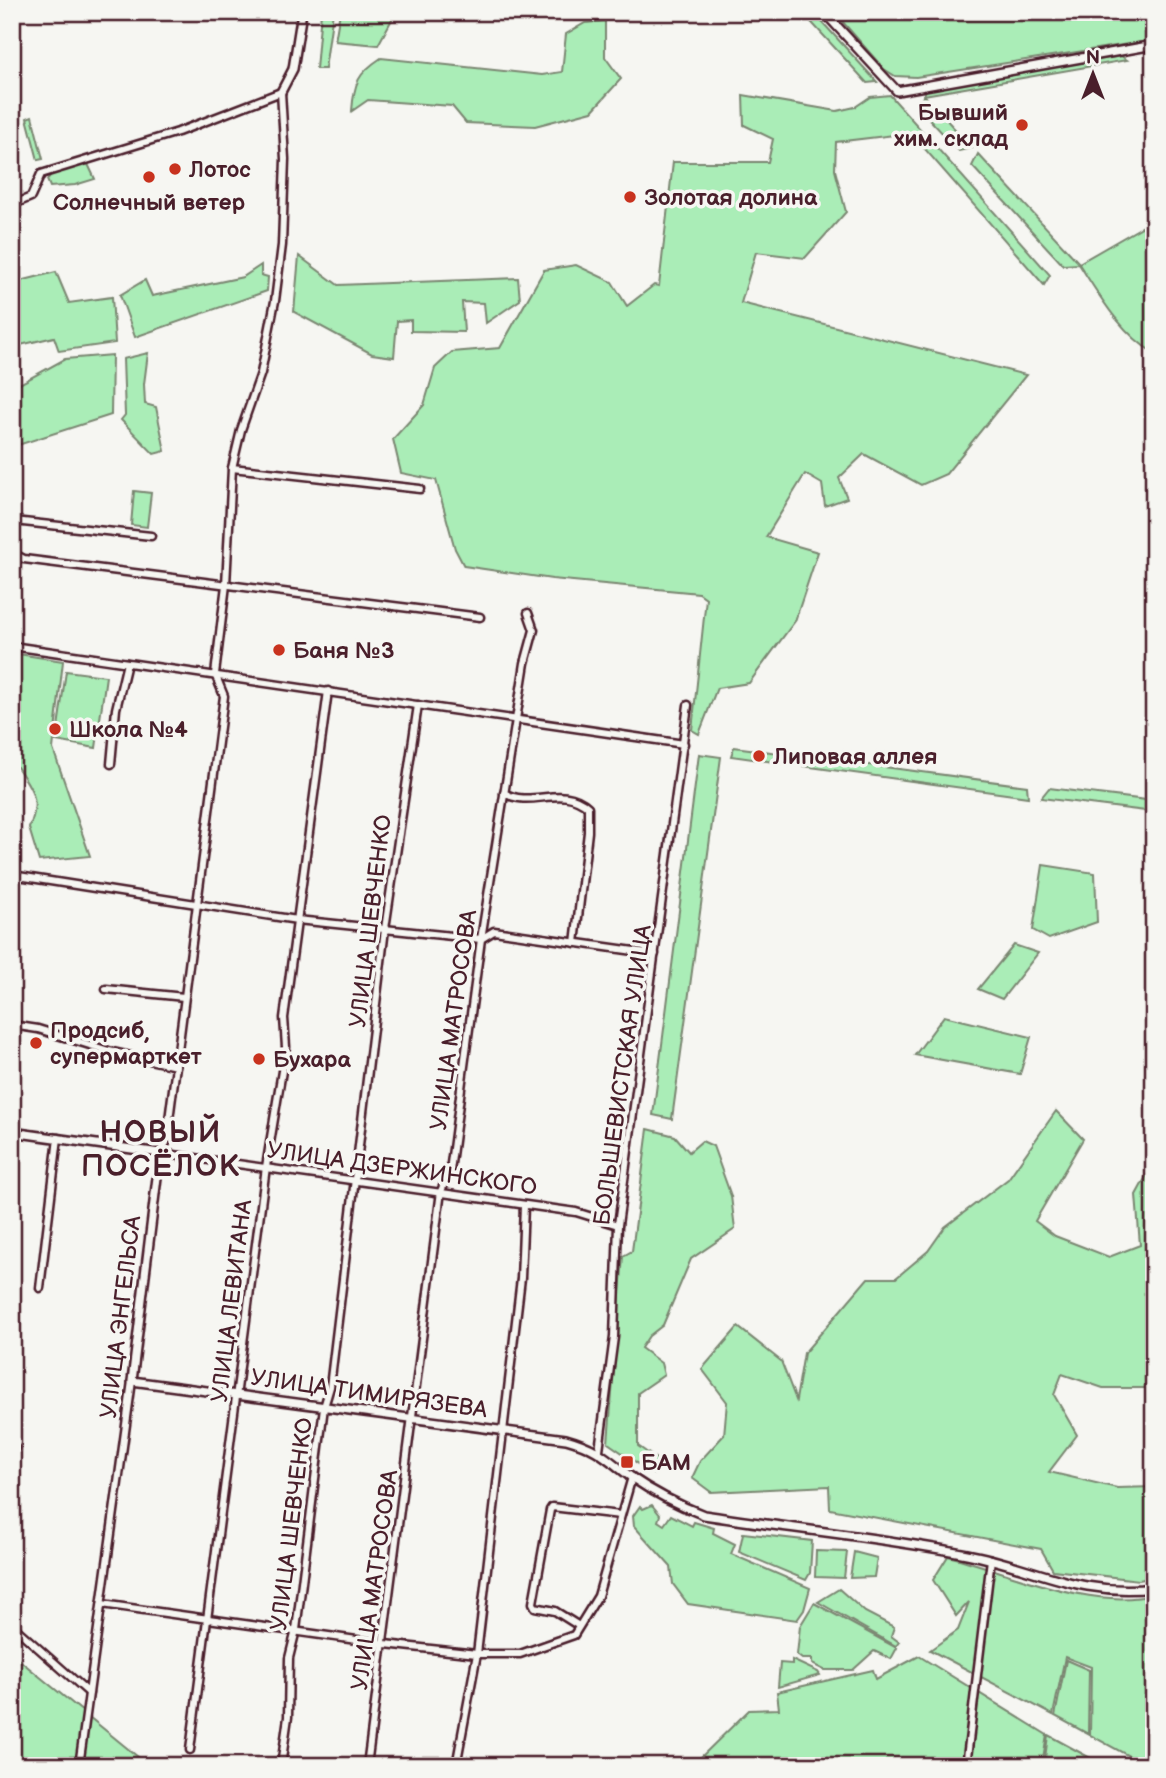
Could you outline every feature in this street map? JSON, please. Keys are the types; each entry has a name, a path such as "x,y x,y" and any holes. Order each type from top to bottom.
{"street":[{"path":"12,205 31,197 41,174 178,132 281,92 293,69 302,12"},
{"path":"824,12 897,91 1154,45"},
{"name":"УЛИЦА ЭНГЕЛЬСА","path":"79,1766 132,1381 160,1153 166,1143 224,696 215,674 226,584 232,468 241,430 261,373 275,300 285,159 281,92"},
{"path":"232,468 420,489"},
{"path":"12,524 14,521 151,536"},
{"path":"12,553 24,559 480,617"},
{"name":"УЛИЦА МАТРОСОВА","path":"367,1766 414,1419 441,1191 450,1171 481,939 526,654 534,630 528,613"},
{"path":"12,646 684,744"},
{"path":"111,764 116,709 127,663"},
{"name":"УЛИЦА ЛЕВИТАНА","path":"190,1750 205,1619 222,1522 265,1167 286,1047 284,1018 328,691"},
{"name":"УЛИЦА ШЕВЧЕНКО","path":"281,1766 288,1717 289,1658 296,1630 324,1407 330,1387 357,1181 385,929 418,705"},
{"name":"БОЛЬШЕВИСТСКАЯ УЛИЦА","path":"599,1450 614,1337 618,1225 688,705"},
{"path":"504,793 530,801 551,794 582,801 588,807 587,844 575,943"},
{"path":"12,874 196,906 297,920 481,939 494,932 656,954"},
{"path":"106,989 184,997"},
{"path":"12,1025 38,1029 109,1051 176,1066"},
{"name":"УЛИЦА ДЗЕРЖИНСКОГО","path":"12,1132 441,1191 576,1212 618,1225"},
{"path":"40,1288 58,1138"},
{"path":"456,1766 477,1654 501,1430 521,1278 524,1206"},
{"name":"УЛИЦА ТИМИРЯЗЕВА","path":"132,1381 566,1439 599,1450"},
{"path":"12,1462 15,1448"},
{"path":"599,1450 632,1477 678,1505 704,1515 886,1540 990,1559 1067,1584 1112,1590 1154,1588"},
{"path":"102,1604 385,1644 477,1654 520,1654 574,1634 598,1596 632,1477"},
{"path":"579,1626 555,1611 535,1607 533,1603 550,1510 552,1507 620,1515"},
{"path":"966,1766 990,1559"},
{"path":"12,1625 89,1693"}],"green space":[{"path":"321,12 333,12 325,69 316,69"},
{"path":"340,12 396,12 378,45 335,41"},
{"path":"802,12 813,12 877,82 867,83"},
{"path":"834,12 1154,12 1154,40 916,77 895,76 884,69"},
{"path":"605,21 605,57 621,79 592,111 535,126 466,123 452,106 368,100 352,111 354,93 362,74 381,58 542,75 562,72 566,34 585,23"},
{"path":"1121,56 1127,60 924,95 972,148 959,151 918,107 927,88"},
{"path":"743,95 837,111 855,107 870,97 890,95 1050,275 1044,285 911,133 836,142 835,170 846,212 805,258 756,252 741,303 1026,375 946,474 921,485 864,454 839,478 847,498 825,506 822,484 805,474 766,537 818,552 795,621 749,683 717,688 699,734 692,730 706,598 699,593 552,579 464,566 455,549 436,480 401,473 393,439 424,405 435,368 452,352 500,348 544,270 576,265 612,282 627,306 654,285 659,286 673,162 768,162 773,139 744,125"},
{"path":"32,116 43,159 38,160 27,118"},
{"path":"978,154 1079,263 1154,220 1154,353 1121,325 1079,264 1063,265 972,166"},
{"path":"87,162 95,179 75,185 50,187 47,180 53,172"},
{"path":"299,256 338,285 518,278 520,300 486,323 484,303 462,302 464,332 411,331 411,320 397,321 394,357 372,354 294,312"},
{"path":"261,265 261,275 268,277 267,291 135,337 120,295 145,280 152,296 243,277"},
{"path":"56,272 69,303 112,297 115,343 59,351 54,337 12,347 12,283"},
{"path":"148,353 144,384 145,404 156,407 165,451 154,454 121,420 125,415 123,359"},
{"path":"112,355 111,415 12,447 12,388 65,359"},
{"path":"134,491 151,493 147,527 131,525"},
{"path":"12,653 63,661 53,749 90,856 39,861 29,828 33,819 34,796 17,767 12,766"},
{"path":"66,671 106,676 96,748 56,741"},
{"path":"734,747 1027,786 1028,797 731,756"},
{"path":"699,754 721,757 672,1119 653,1115"},
{"path":"1049,788 1154,801 1154,812 1041,798"},
{"path":"1043,865 1095,873 1097,922 1049,939 1033,930"},
{"path":"1014,945 1038,953 1002,999 978,989"},
{"path":"944,1016 1031,1037 1020,1074 915,1055"},
{"path":"1056,1111 1083,1139 1035,1221 1055,1236 1109,1257 1140,1245 1136,1195 1154,1162 1154,1388 1103,1388 1062,1374 1054,1395 1077,1435 1049,1472 1117,1488 1154,1487 1154,1577 1139,1580 1053,1570 1041,1549 830,1509 829,1486 711,1492 692,1478 700,1461 724,1435 727,1402 702,1369 738,1327 781,1361 796,1400 804,1353 868,1278 896,1278 928,1251 945,1227 1008,1179"},
{"path":"648,1129 675,1136 689,1152 702,1141 713,1146 731,1196 735,1229 691,1259 663,1325 649,1336 641,1348 661,1363 664,1375 638,1393 638,1446 659,1461 653,1474 608,1443 623,1256 632,1251"},
{"path":"652,1505 660,1515 658,1521 664,1525 671,1515 692,1526 694,1522 714,1528 713,1533 735,1544 731,1554 810,1588 804,1610 797,1620 688,1604 673,1584 671,1567 634,1526 633,1516 640,1506 643,1509"},
{"path":"743,1533 812,1541 810,1573 806,1580 739,1552"},
{"path":"816,1551 847,1552 844,1578 815,1577"},
{"path":"854,1552 877,1558 874,1577 850,1578"},
{"path":"948,1556 1076,1593 1128,1598 1154,1595 1154,1766 1147,1766 1090,1735 1091,1667 1065,1657 1053,1715 930,1650 958,1630 969,1602 956,1616 933,1580"},
{"path":"839,1589 865,1612 894,1627 891,1636 899,1642 896,1646 818,1602"},
{"path":"814,1603 897,1648 891,1659 874,1651 853,1670 824,1670 812,1664 812,1659 802,1659 797,1655 800,1626"},
{"path":"12,1654 149,1766 12,1766"},
{"path":"919,1656 1047,1735 1042,1766 696,1766 696,1762 749,1710 779,1709 777,1692 873,1670 876,1679"},
{"path":"792,1660 820,1675 778,1687 780,1663 792,1664"},
{"path":"1066,1660 1089,1670 1088,1734 1055,1716"},
{"path":"1048,1735 1105,1766 1044,1766"}],"place":[{"name":"Бывший хим. склад","path":"1022,125"},
{"name":"Лотос","path":"175,169"},
{"name":"Солнечный ветер","path":"149,177"},
{"name":"Золотая долина","path":"630,197"},
{"name":"Баня №3","path":"279,650"},
{"name":"Школа №4","path":"55,729"},
{"name":"Липовая аллея","path":"759,756"},
{"name":"Продсиб, супермарткет","path":"36,1043"},
{"name":"Бухара","path":"259,1059"},
{"name":"БАМ","path":"627,1462"}],"district":[{"name":"НОВЫЙ ПОСЁЛОК","path":"161,1149"}]}
